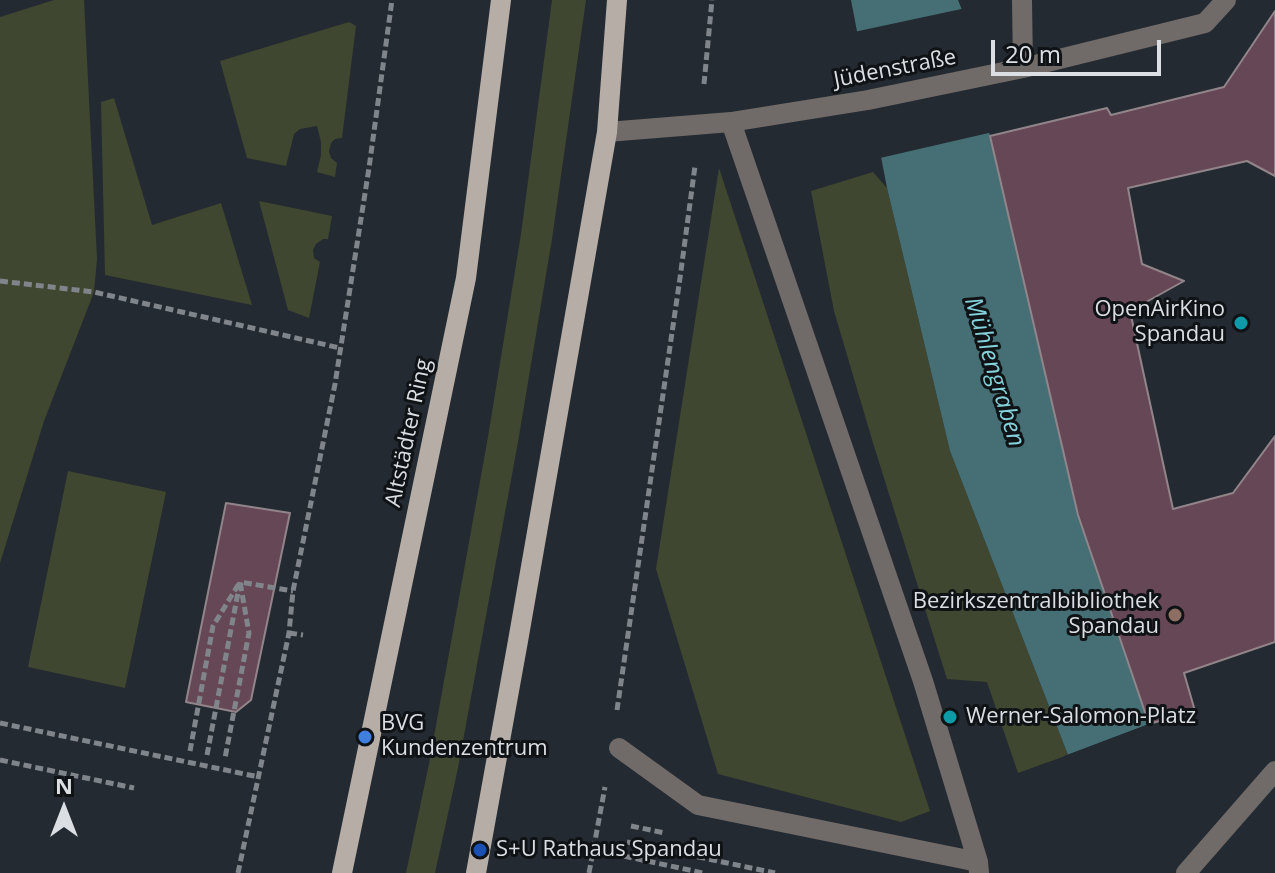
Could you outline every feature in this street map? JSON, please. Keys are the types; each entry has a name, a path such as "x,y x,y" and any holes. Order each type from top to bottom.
{"main road":[{"name":"Altstädter Ring","path":"342,873 466,278 501,0"},
{"path":"476,873 607,132 617,0"}],"street":[{"path":"1022,0 1023,68"},
{"name":"Jüdenstraße","path":"607,132 731,122 868,100 1023,68 1205,23 1226,0"},
{"path":"619,748 698,805 979,867 923,681 731,122"},
{"path":"1186,873 1275,771"}],"path":[{"path":"238,873 289,633 293,591 321,456 369,168 392,0"},
{"path":"616,715 678,293 700,125 712,0"},
{"path":"0,281 94,292 340,348"},
{"path":"240,582 293,591"},
{"path":"190,751 213,626 240,582"},
{"path":"207,755 240,582"},
{"path":"225,758 249,633 240,582"},
{"path":"289,633 303,635"},
{"path":"0,723 259,777"},
{"path":"0,760 134,788"},
{"path":"589,873 605,786"},
{"path":"627,842 775,873"},
{"path":"624,856 703,873"}],"green space":[{"path":"54,0 84,0 97,259 94,292 44,421 0,563 0,17"},
{"path":"552,0 586,0 552,239 458,768 435,873 406,873 429,764 488,437 521,234"},
{"path":"349,22 356,26 342,138 331,143 329,151 337,163 335,177 317,172 321,142 317,126 300,129 294,134 286,166 247,158 220,61"},
{"path":"114,98 152,225 221,203 252,305 105,275 101,102"},
{"path":"719,168 930,811 901,822 718,774 656,569"},
{"path":"873,172 887,188 950,451 1068,755 1018,773 987,682 947,679 834,311 811,191"},
{"path":"259,201 332,216 328,239 316,244 313,250 314,258 320,262 309,318 288,310"},
{"path":"68,471 166,492 125,688 28,667"}],"water":[{"name":"Mühlengraben","path":"851,0 958,0 962,10 1078,515 1149,724 1068,755 950,451 887,188"}],"pier":[{"path":"966,8 993,132 880,158 854,32"},
{"path":"1149,724 1151,728 1109,744 1069,759 1064,756"}],"building":[{"path":"1275,11 1275,176 1247,161 1128,188 1142,264 1184,281 1130,311 1173,509 1233,493 1275,436 1275,642 1184,673 1195,711 1149,724 1078,515 990,136 1107,108 1111,115 1224,87"},
{"path":"226,503 290,513 251,700 236,712 186,702"}],"place":[{"name":"OpenAirKino Spandau","path":"1241,323"},
{"name":"Bezirkszentralbibliothek Spandau","path":"1175,615"},
{"name":"Werner-Salomon-Platz","path":"950,717"},
{"name":"BVG Kundenzentrum","path":"365,737"},
{"name":"S+U Rathaus Spandau","path":"480,850"}]}
